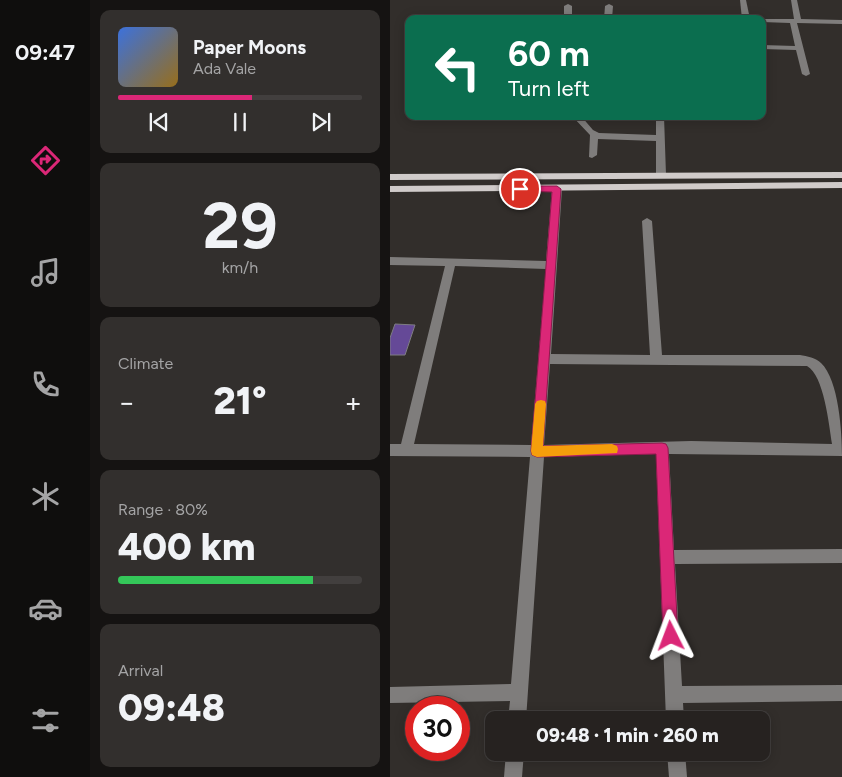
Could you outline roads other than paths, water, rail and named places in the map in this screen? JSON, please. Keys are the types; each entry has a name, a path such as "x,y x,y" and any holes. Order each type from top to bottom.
{"main road":[{"path":"390,177 842,175"},
{"path":"390,189 557,189 662,185 842,185"}],"street":[{"path":"743,0 745,15"},
{"path":"794,0 795,21 806,74"},
{"path":"568,6 568,15"},
{"path":"608,15 609,6"},
{"path":"660,7 660,15"},
{"path":"766,20 842,22"},
{"path":"766,47 800,48"},
{"path":"580,120 594,135 660,138"},
{"path":"660,120 661,175"},
{"path":"592,155 594,135"},
{"path":"519,711 543,359 557,189"},
{"path":"647,221 656,360"},
{"path":"390,260 551,265"},
{"path":"406,450 451,262"},
{"path":"390,450 537,451 662,448 841,450 824,378 818,367 810,363 780,360 543,359"},
{"path":"662,448 675,711"},
{"path":"667,557 842,556"},
{"path":"390,695 520,692"},
{"path":"674,695 842,692"},
{"path":"513,777 514,761"},
{"path":"677,761 678,777"}]}
